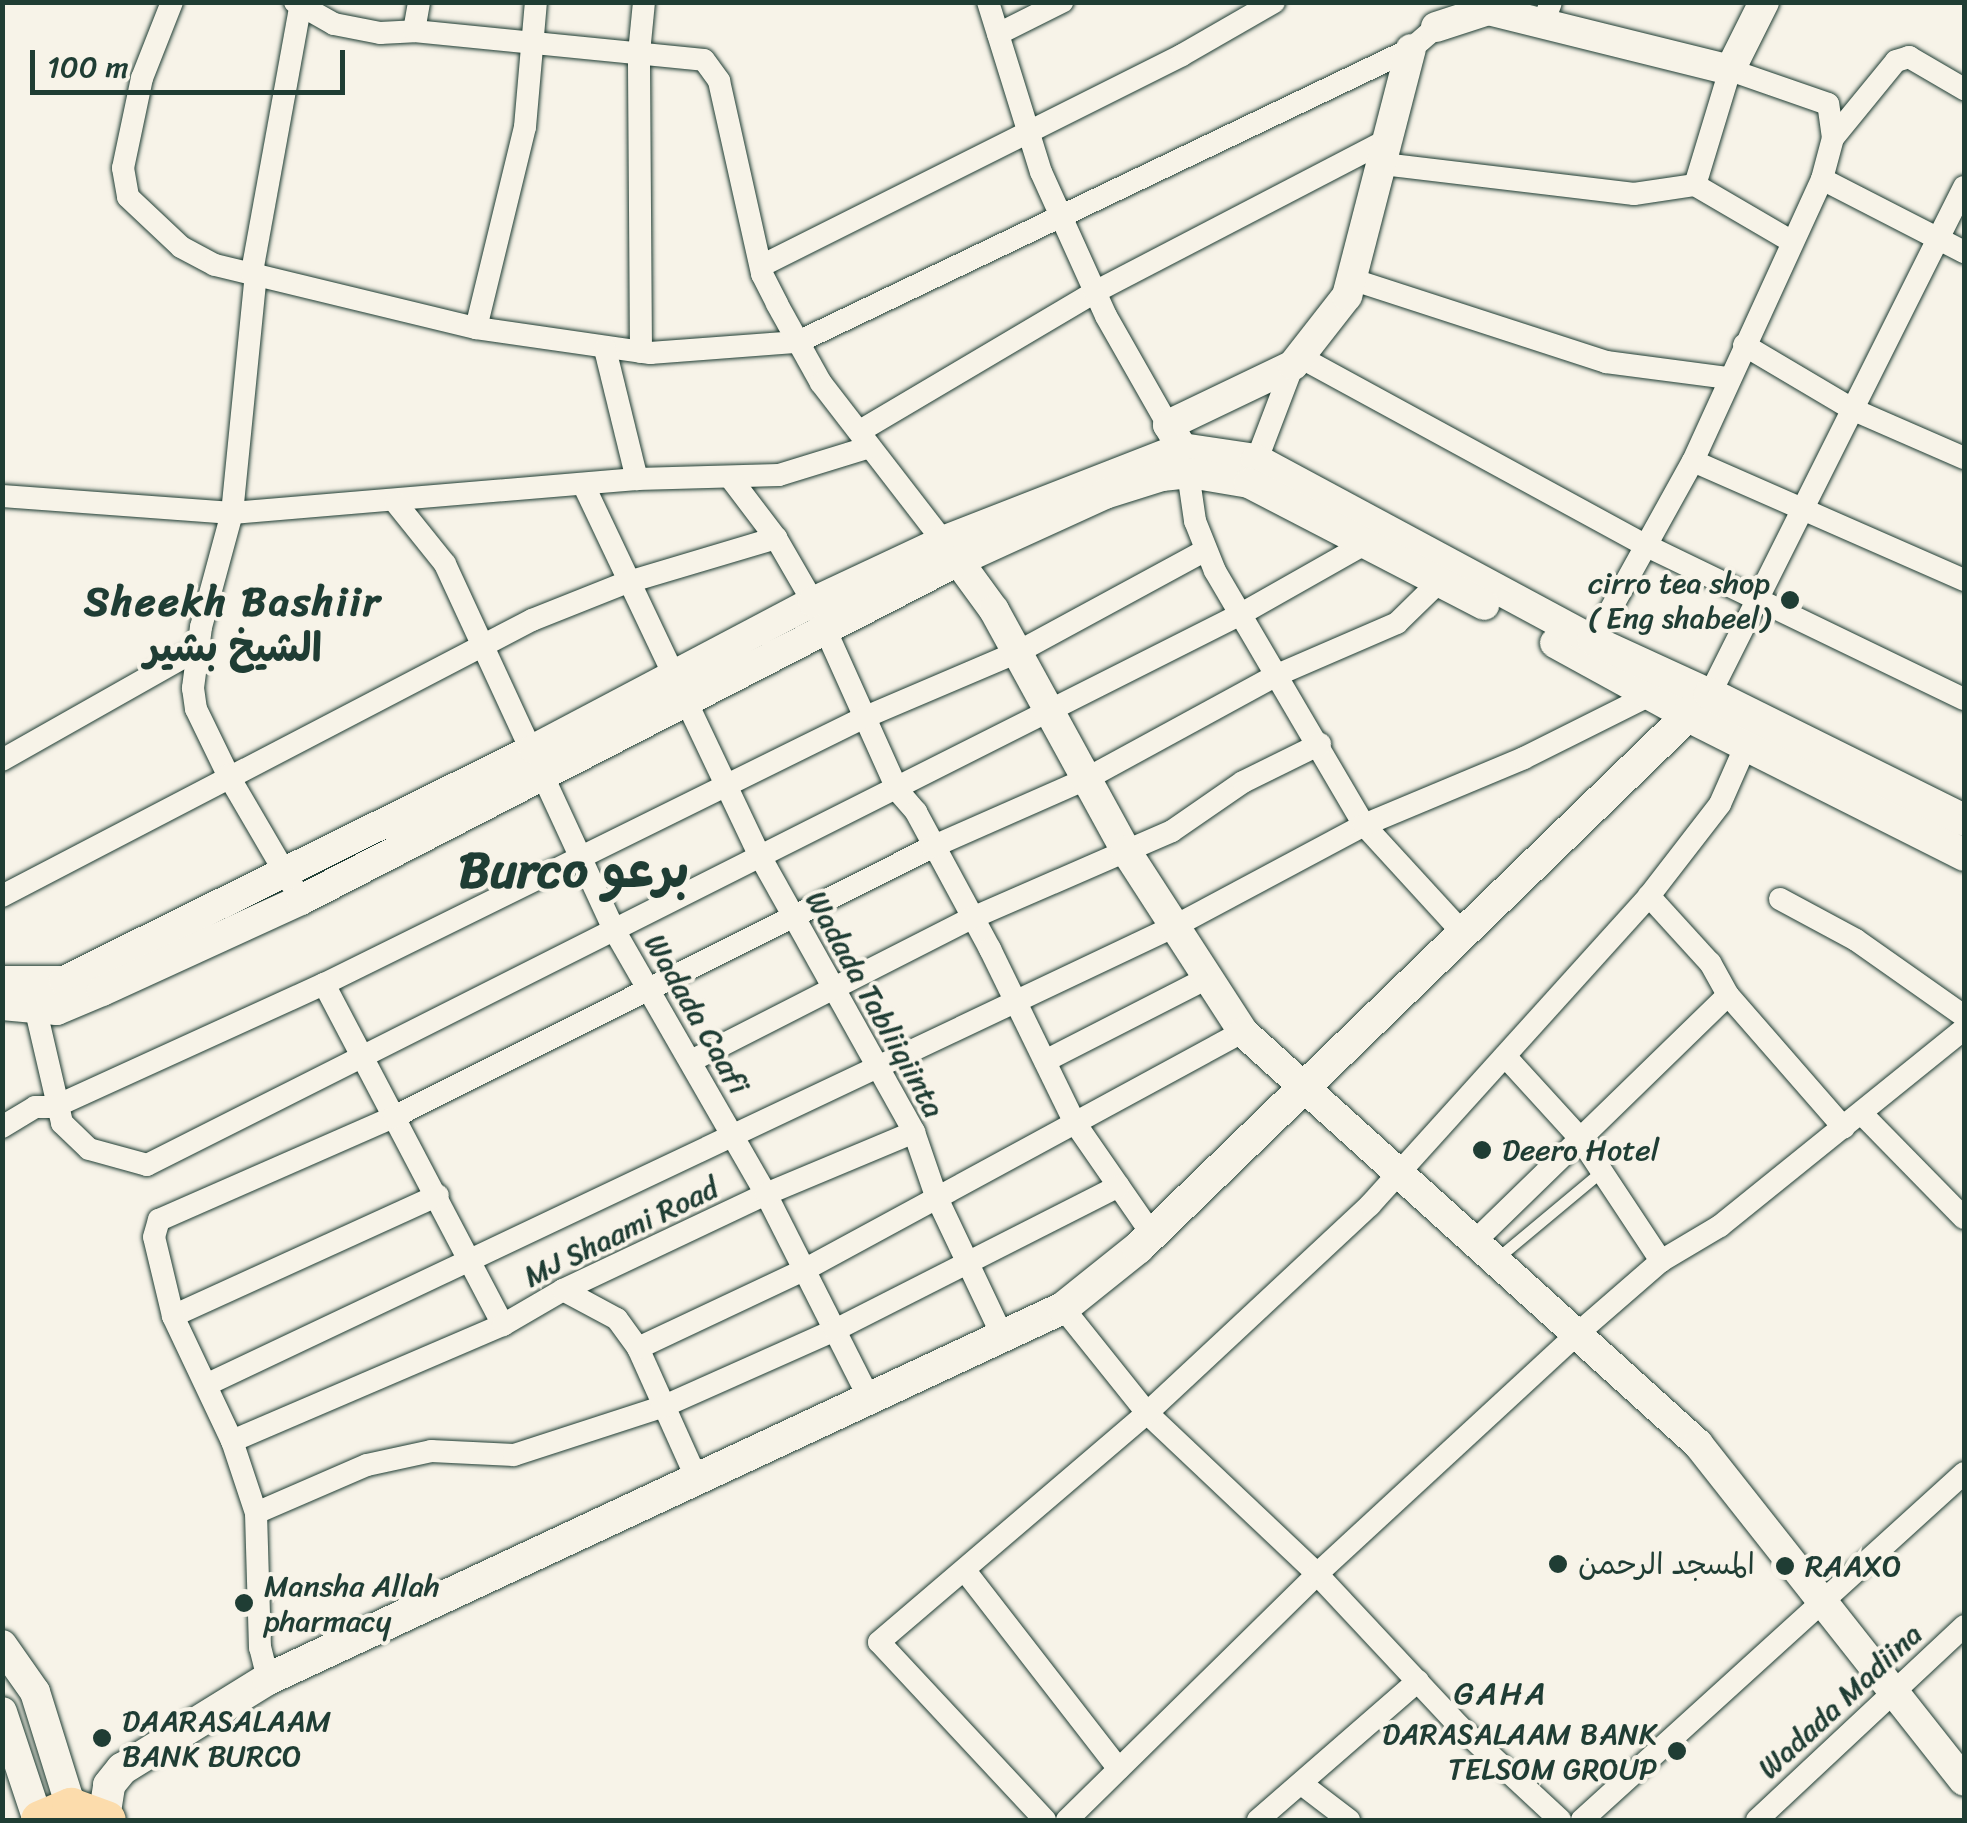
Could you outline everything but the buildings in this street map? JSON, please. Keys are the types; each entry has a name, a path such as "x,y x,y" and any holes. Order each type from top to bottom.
{"main road":[{"path":"1699,705 1746,744 1895,802 1964,820"},
{"path":"1699,705 1895,802 1964,855"},
{"path":"72,1817 109,1785 122,1768 268,1679 1063,1308 1152,1234 1302,1083 1338,1056 1699,705"}],"street":[{"path":"172,2 142,78 124,185 181,247 216,265 476,328 641,352 740,351 798,342 1411,50 1436,27 1483,6 1547,13 1828,104 1833,138 1822,179 1727,378 1693,461 1588,649"},
{"path":"414,31 420,2"},
{"path":"476,328 522,142 536,2"},
{"path":"641,352 638,52 644,2"},
{"path":"988,2 1027,130 1061,218 1095,292 1180,449 1204,551 1364,825 1462,932"},
{"path":"998,34 1062,2"},
{"path":"761,266 1274,2"},
{"path":"1695,185 1730,70 1764,2"},
{"path":"300,900 228,776 196,709 198,649 232,513 254,273 299,4 349,27 690,55 713,69 761,266 798,342 865,439 951,551 1018,652 1126,852 1242,1032 1302,1083 1396,1177 1698,1444 1827,1602 1889,1692 1964,1780"},
{"path":"2,1004 36,1011 72,1004 300,900 540,762 673,676 813,602 1106,494 1180,449 1296,361 1333,320 1351,280 1411,50"},
{"path":"1833,138 1896,61 1908,58 1964,88"},
{"path":"2,496 232,513 638,479 732,480 814,467 865,439 1095,292 1387,151 1634,194 1695,185 1792,241"},
{"path":"1822,179 1964,252"},
{"path":"1699,705 1758,602 1964,187"},
{"path":"1351,280 1606,362 1727,378"},
{"path":"1744,345 1854,410 1964,458"},
{"path":"605,349 638,479"},
{"path":"1252,471 1296,361"},
{"path":"1296,361 1758,602 1964,698"},
{"path":"1180,449 1252,471 1458,584 1699,705"},
{"path":"1693,461 1806,506 1964,580"},
{"path":"732,480 776,538 813,602 898,791 972,918 1074,1124 1152,1234"},
{"name":"Wadada Tabliiqiinta","path":"584,486 625,582 760,858 874,1067 914,1132 936,1196 1003,1338"},
{"name":"Wadada Caafi","path":"396,502 444,564 540,762 613,928 766,1194 868,1396"},
{"path":"36,1011 54,1106 89,1148 147,1165 613,928 898,791 1046,706 1241,614 1366,534"},
{"path":"2,896 484,642 625,582 776,538"},
{"path":"2,981 64,980 285,870 685,704 826,634 951,551"},
{"path":"2,1126 35,1107 54,1106 324,984 863,718 1018,652 1204,551"},
{"path":"268,1679 260,1648 256,1513 232,1440 173,1316 154,1237 159,1220 394,1117 649,994 932,848 1086,780 1277,675 1398,623 1458,584"},
{"path":"2,760 198,649"},
{"path":"1588,649 1652,694 1699,705"},
{"path":"208,1384 1175,926 1364,825 1524,758 1652,694"},
{"path":"691,1061 972,918 1126,852 1320,744"},
{"path":"1045,1820 879,1642 966,1572 1147,1413 1396,1177 1650,896 1712,817 1746,744"},
{"path":"1650,896 1710,963 1728,995 1854,1121 1964,1218"},
{"path":"1780,899 1856,940 1964,1016"},
{"path":"1045,1061 1207,978"},
{"path":"324,984 366,1056 504,1325"},
{"path":"1482,1253 1579,1137 1728,995"},
{"path":"1066,1820 1318,1574 1661,1260 1720,1226 1964,1029"},
{"path":"638,1348 804,1270 1242,1032"},
{"path":"1505,1056 1579,1137 1661,1260"},
{"name":"MJ Shaami Road","path":"232,1440 504,1325 562,1290 766,1194 914,1132"},
{"path":"256,1513 366,1465 431,1451 514,1455 662,1407 835,1330 1119,1186"},
{"path":"173,1316 438,1195"},
{"path":"562,1290 616,1319 638,1348 697,1478"},
{"path":"1063,1308 1147,1413 1318,1574 1418,1682 1560,1820"},
{"path":"1582,1820 1827,1602 1964,1473"},
{"path":"966,1572 1119,1769"},
{"name":"Wadada Madiina","path":"1757,1820 1889,1692 1964,1626"},
{"path":"2,1646 34,1692 72,1817"},
{"path":"1258,1820 1418,1682"},
{"path":"34,1692 2,1711 72,1817"},
{"path":"1303,1784 1349,1820"}],"lane":[{"path":"1482,1253 1602,1172"}],"place":[{"name":"cirro tea shop ( Eng shabeel)","path":"1790,600"},
{"name":"Deero Hotel","path":"1482,1150"},
{"name":"المسجد الرحمن","path":"1558,1564"},
{"name":"RAAXO","path":"1785,1566"},
{"name":"Mansha Allah pharmacy","path":"244,1603"},
{"name":"DAARASALAAM BANK BURCO","path":"102,1738"},
{"name":"DARASALAAM BANK TELSOM GROUP","path":"1677,1751"}],"district":[{"name":"Sheekh Bashiir الشيخ بشير","path":"233,625"},
{"name":"Burco برعو","path":"574,871"},
{"name":"GAHA","path":"1501,1694"}]}
